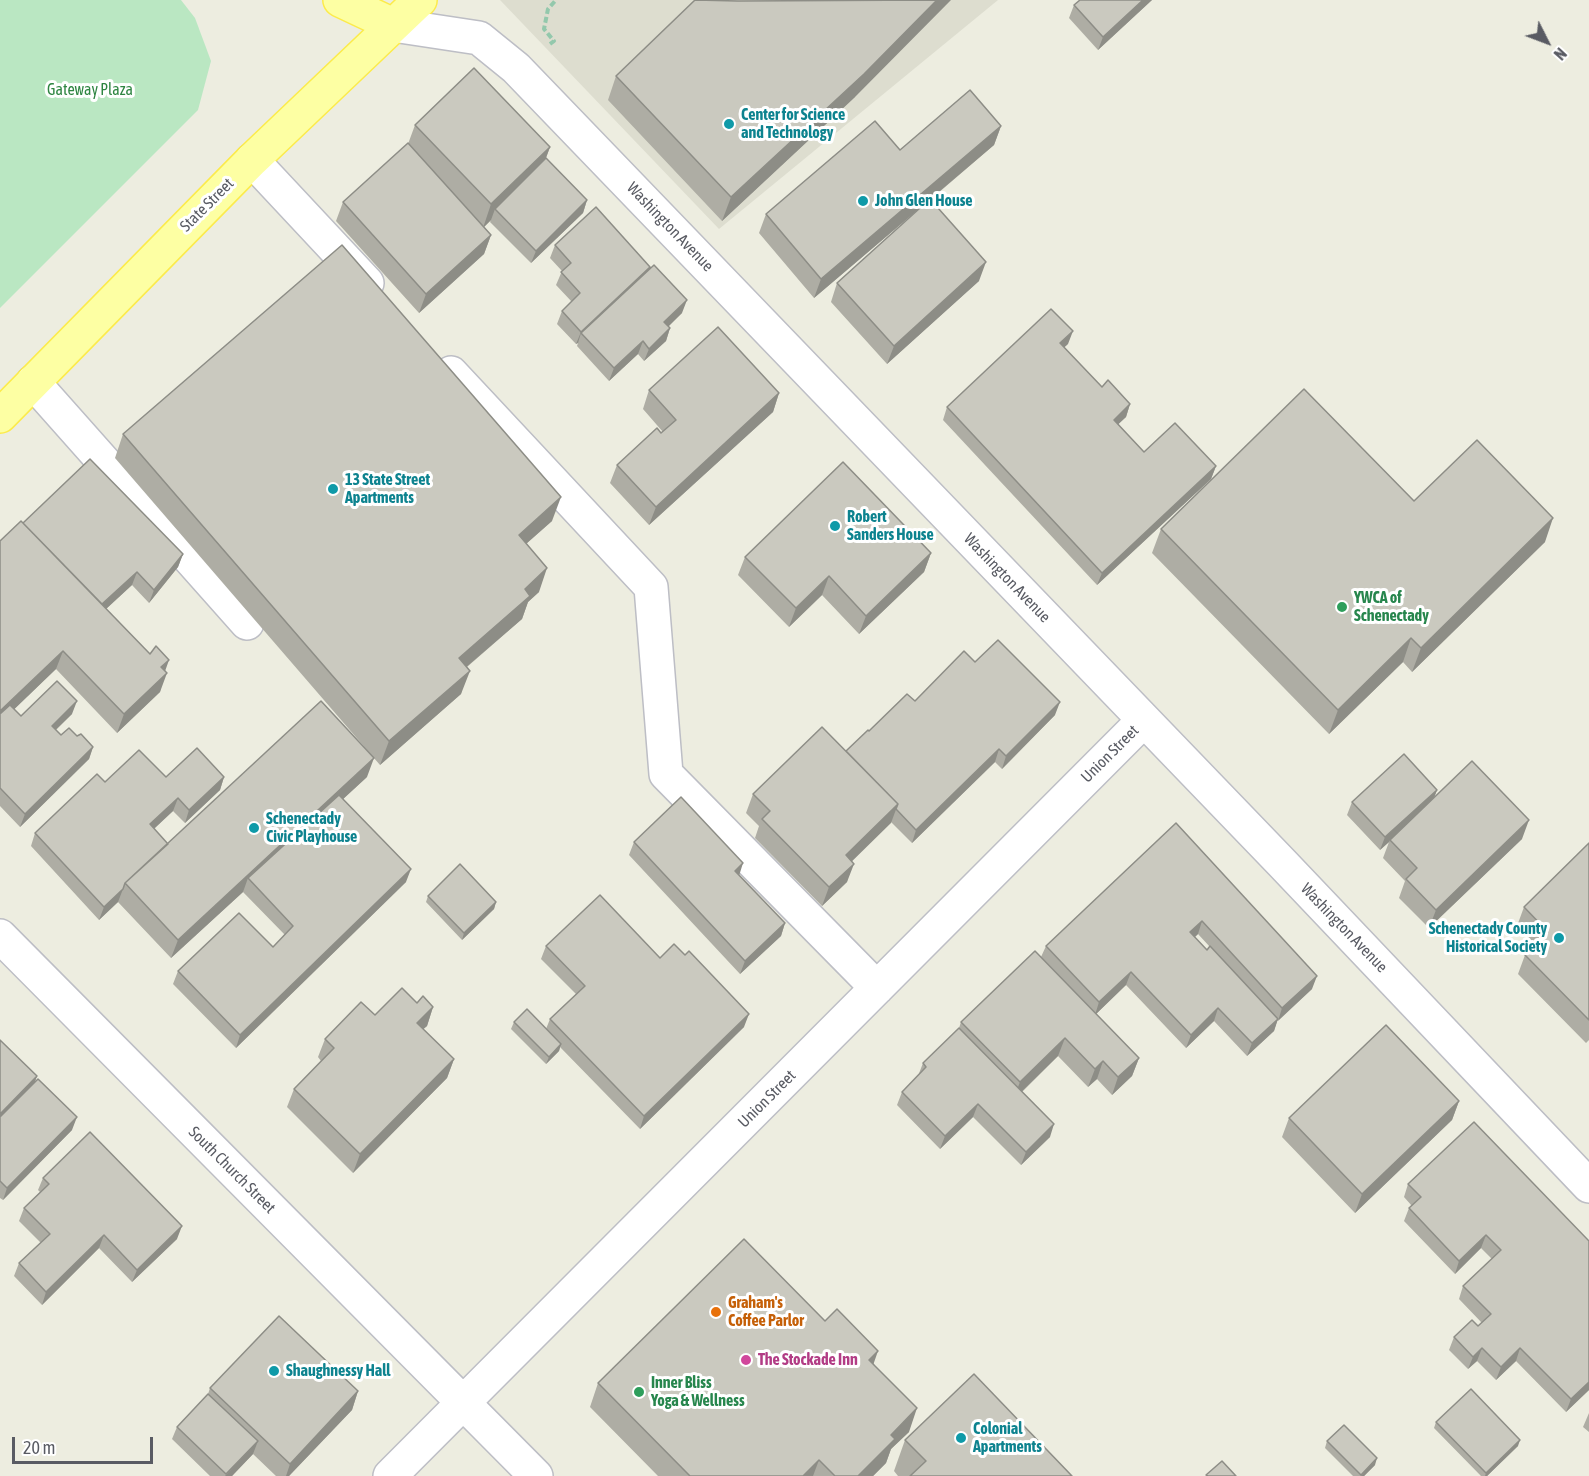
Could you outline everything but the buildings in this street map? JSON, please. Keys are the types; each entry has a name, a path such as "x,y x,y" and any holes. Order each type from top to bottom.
{"main road":[{"name":"Washington Avenue","path":"340,0 386,13"},
{"name":"State Street","path":"0,416 252,160 386,13 420,0"}],"street":[{"name":"Washington Avenue","path":"386,13 479,38 516,68 1589,1186"},
{"path":"252,160 384,302"},
{"path":"433,354 651,587 666,774 877,988"},
{"path":"33,382 247,623"},
{"name":"Union Street","path":"390,1476 1144,720"},
{"name":"South Church Street","path":"0,936 536,1476"}],"path":[{"path":"546,48 554,41 544,29 548,9 556,0"}],"shaded area":[{"name":"Center for Science and Technology","path":"500,0 998,0 719,229"}],"green space":[{"name":"Gateway Plaza","path":"0,0 181,0 195,18 211,61 198,110 0,308"}],"place":[{"name":"Center for Science and Technology","path":"729,124"},
{"name":"John Glen House","path":"863,201"},
{"name":"13 State Street Apartments","path":"333,489"},
{"name":"Robert Sanders House","path":"835,526"},
{"name":"YWCA of Schenectady","path":"1342,607"},
{"name":"Schenectady Civic Playhouse","path":"254,828"},
{"name":"Schenectady County Historical Society","path":"1559,938"},
{"name":"Graham's Coffee Parlor","path":"716,1312"},
{"name":"The Stockade Inn","path":"746,1360"},
{"name":"Shaughnessy Hall","path":"274,1371"},
{"name":"Inner Bliss Yoga & Wellness","path":"639,1392"},
{"name":"Colonial Apartments","path":"961,1438"}]}
